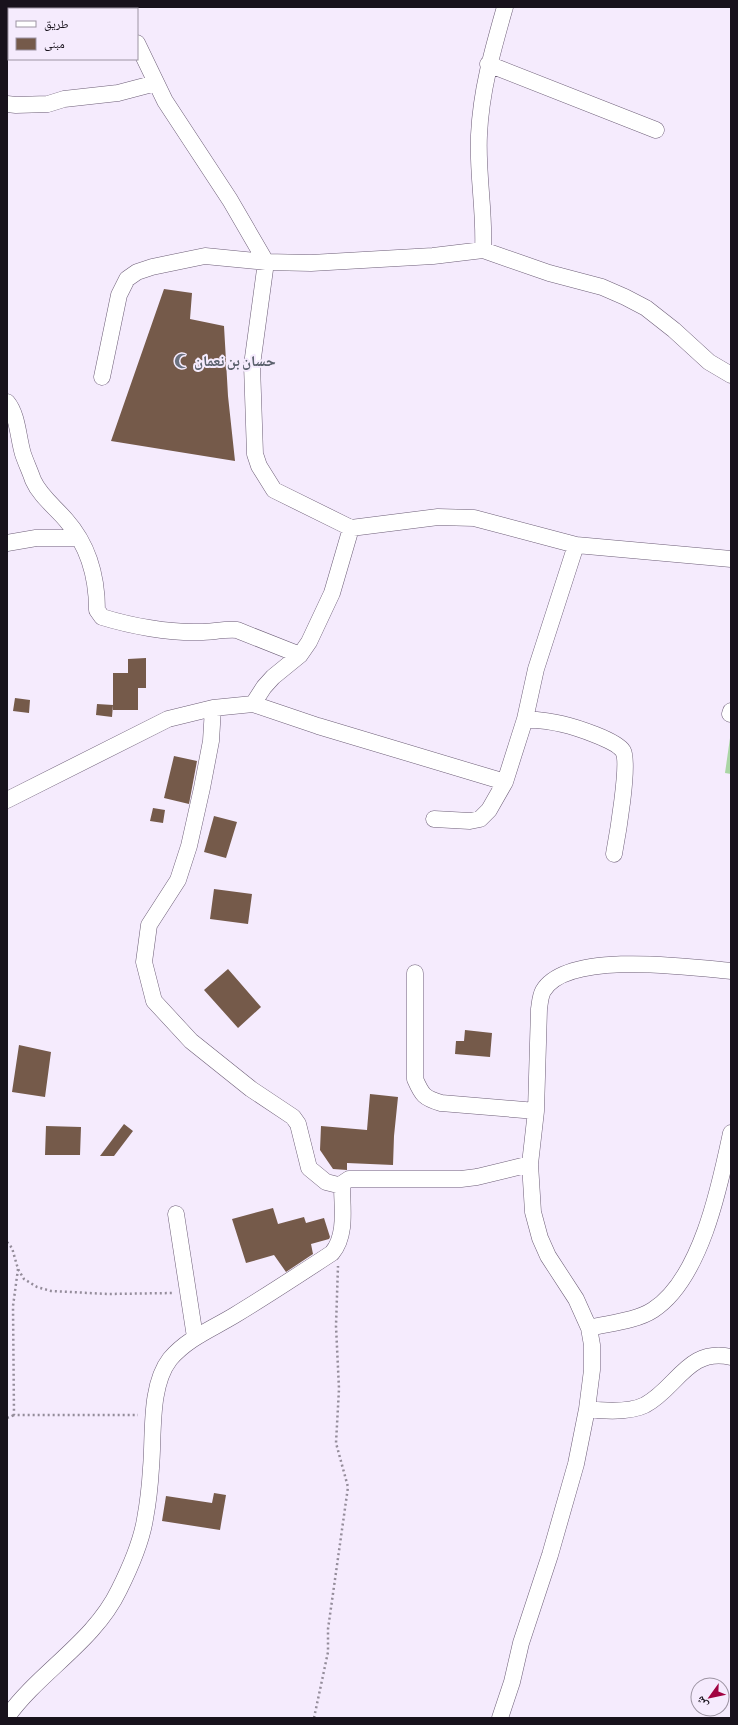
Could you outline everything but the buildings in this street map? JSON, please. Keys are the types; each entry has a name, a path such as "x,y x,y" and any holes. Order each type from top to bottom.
{"street":[{"path":"484,250 479,135 483,90 488,64 505,7"},
{"path":"138,45 165,101 230,200 266,262 252,365 255,454 258,466 274,490 351,528 438,517 474,518 576,545 731,559"},
{"path":"488,64 656,130"},
{"path":"7,104 48,104 64,99 118,93 156,83"},
{"path":"102,377 119,295 127,279 137,272 152,267 205,256 266,262 311,263 433,256 484,250 549,273 602,287 625,297 646,308 674,330 708,362 731,374"},
{"path":"7,402 14,415 24,454 34,482 47,500 67,520 79,538 92,563 97,610 102,617 143,628 199,632 227,629 237,630 300,655"},
{"path":"253,704 264,687 273,677 300,655 309,642 332,593 351,528"},
{"path":"7,543 36,538 79,538"},
{"path":"434,819 470,821 480,819 489,810 505,782 525,719 536,669 576,545"},
{"path":"7,800 168,719 213,708 253,704 318,726 505,782"},
{"path":"213,708 211,741 189,846 178,880 149,925 144,962 154,1001 191,1041 251,1089 293,1117 298,1124 309,1168 326,1182 342,1186"},
{"path":"525,719 549,721 573,727 612,742 619,746 623,751 625,760 622,804 614,854"},
{"path":"500,1718 512,1682 521,1643 550,1555 576,1464 587,1409 592,1370 590,1328 576,1299 548,1256 540,1238 533,1212 530,1164 536,1111 539,1009 544,991 556,980 574,971 586,967 612,964 692,967 731,971"},
{"path":"415,973 415,1079 421,1092 429,1099 441,1103 536,1111"},
{"path":"590,1328 636,1317 653,1310 676,1288 698,1249 707,1228 726,1160 731,1133"},
{"path":"7,1717 30,1689 92,1632 107,1613 119,1591 138,1546 145,1520 151,1469 153,1415 163,1372 175,1354 195,1337 234,1316 332,1253 337,1248 342,1234 342,1186 348,1179 461,1179 477,1177 530,1164"},
{"path":"176,1214 195,1337"},
{"path":"587,1409 599,1411 629,1409 644,1406 657,1397 694,1362 706,1357 721,1355 731,1358"}],"path":[{"path":"7,1242 12,1248 18,1269 24,1278 37,1286 51,1290 108,1294 188,1292"},
{"path":"314,1718 328,1652 328,1629 348,1487 336,1443 339,1389 336,1326 338,1275 337,1248"},
{"path":"14,1415 13,1306 18,1269"},
{"path":"7,1418 14,1415 153,1415"}],"green space":[{"path":"731,731 731,774 725,773"}],"place":[{"name":"حسان بن نعمان","path":"182,361"}]}
